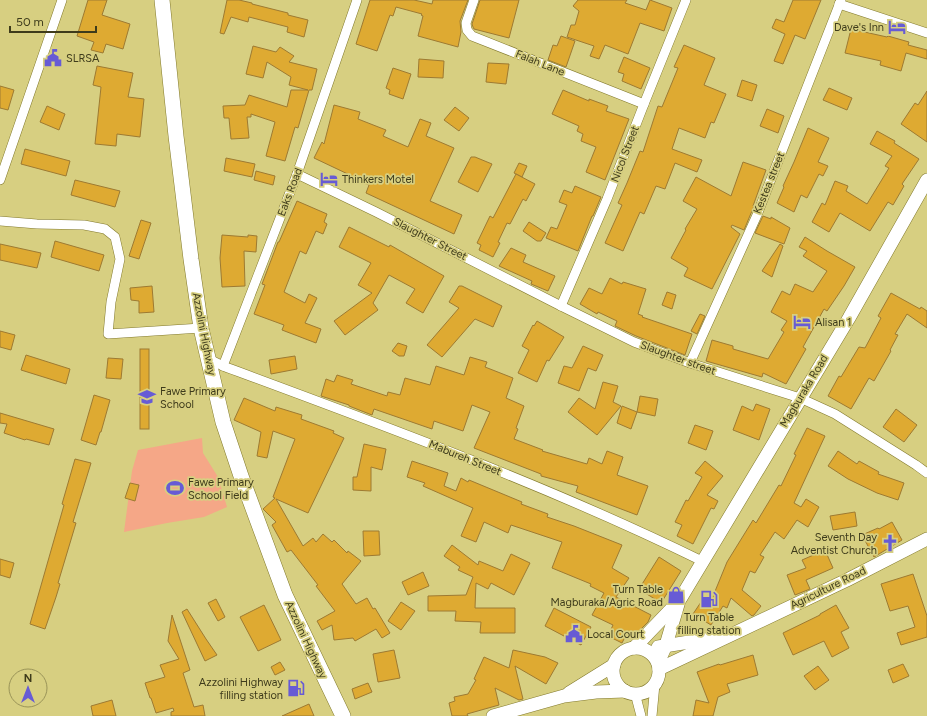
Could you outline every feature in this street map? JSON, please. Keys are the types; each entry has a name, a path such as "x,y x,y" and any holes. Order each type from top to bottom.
{"main road":[{"name":"Azzolini Highway","path":"162,0 176,136 191,259 201,328 208,358 230,444 285,595 343,716"},
{"name":"Magburaka Road","path":"641,649 679,601 702,560 849,318 927,180"},
{"name":"Agriculture Road","path":"659,666 728,636 847,580 927,539"},
{"name":"Magburaka Road","path":"659,666 679,601"},
{"name":"Agriculture Road","path":"641,649 728,636"},
{"path":"493,716 564,696 596,692 643,693 655,684 659,674 659,666 654,656 641,649 627,649 621,653 614,665 613,672 615,680 619,686 630,692"},
{"path":"564,696 614,665"}],"street":[{"path":"0,180 62,0"},
{"name":"Eaks Road","path":"223,366 297,174 357,0"},
{"name":"Falah Lane","path":"474,0 466,23 467,30 472,36 644,104"},
{"name":"Nicol Street","path":"561,306 607,199 686,0"},
{"path":"840,2 927,33"},
{"name":"Kestea street","path":"690,363 757,215 840,2"},
{"name":"Slaughter Street","path":"297,174 376,212 561,306"},
{"path":"0,221 37,224 84,225 106,229 115,237 120,259 111,302 108,334 201,328"},
{"name":"Slaughter street","path":"561,306 634,342 690,363 800,398 835,414 927,473"},
{"path":"208,358 223,366"},
{"name":"Mabureh Street","path":"223,366 435,445 598,512 702,560"},
{"path":"652,716 655,684"},
{"path":"630,692 641,716"}],"shaded area":[{"name":"Fawe Primary School Field","path":"202,438 203,453 218,477 227,507 204,517 124,532 132,471 138,450"}],"building":[{"path":"88,0 107,0 102,15 130,24 123,49 106,44 103,53 91,50 94,42 77,36"},
{"path":"227,0 239,0 252,3 308,20 304,37 287,32 288,27 249,17 248,22 231,17 224,34 220,33"},
{"path":"370,0 414,0 432,4 433,0 468,0 460,21 461,32 458,47 418,36 423,16 421,15 422,14 396,7 393,16 390,15 377,51 356,44"},
{"path":"480,0 519,0 509,38 474,29 472,24"},
{"path":"578,0 627,0 625,3 646,10 650,0 672,8 664,31 640,23 628,54 605,45 599,59 590,56 594,46 567,37 571,25 575,25 579,11 573,6"},
{"path":"793,0 821,0 805,39 795,35 783,64 774,61 785,34 772,28 776,19 784,22"},
{"path":"851,29 888,36 909,42 908,45 927,50 927,59 906,53 901,71 880,65 881,61 845,53"},
{"path":"561,36 575,41 566,67 548,60 553,45 557,46"},
{"path":"684,45 715,58 704,85 726,94 714,123 711,122 705,138 679,128 672,149 702,160 697,172 675,163 665,189 656,186 644,214 640,212 623,251 605,243 622,205 618,203 640,151 643,152 658,106 662,107 678,68 674,67"},
{"path":"253,46 276,52 280,47 294,56 289,62 317,69 312,90 309,90 298,128 295,127 285,161 266,156 275,122 251,114 251,117 247,117 249,138 231,139 229,118 224,118 223,106 245,105 249,95 287,107 291,90 308,90 289,85 291,77 267,62 263,78 246,74"},
{"path":"624,57 650,68 641,89 622,81 624,74 618,72"},
{"path":"419,59 444,61 443,78 418,77"},
{"path":"488,63 509,64 506,84 486,82"},
{"path":"97,66 133,73 128,97 144,99 140,137 117,134 116,146 95,144 101,87 93,85"},
{"path":"393,68 411,74 403,99 389,94 390,90 386,88"},
{"path":"742,80 757,85 752,101 737,96"},
{"path":"0,86 14,90 8,110 0,108"},
{"path":"829,88 852,98 847,110 823,100"},
{"path":"563,90 589,101 589,99 608,106 606,111 629,119 605,180 586,172 596,147 581,141 583,134 577,131 579,126 552,114"},
{"path":"927,91 927,142 901,124 915,103 918,105"},
{"path":"334,105 360,112 358,119 386,130 383,136 408,147 420,119 431,123 426,136 454,148 430,201 462,215 454,234 366,193 369,185 351,178 352,176 314,158 322,142 324,144"},
{"path":"47,106 65,114 59,130 40,122"},
{"path":"455,107 469,118 459,131 444,120"},
{"path":"767,109 784,116 778,133 760,126"},
{"path":"808,128 829,138 818,162 828,166 823,176 819,174 807,198 801,195 794,212 777,203"},
{"path":"877,131 895,141 894,143 919,159 902,184 904,186 893,205 888,202 870,231 840,213 829,232 812,222 822,203 825,205 835,181 848,186 846,191 867,204 889,168 885,166 892,156 870,144"},
{"path":"25,149 70,161 66,176 21,164"},
{"path":"471,157 475,157 492,164 478,192 458,182"},
{"path":"226,158 255,164 252,177 224,171"},
{"path":"743,162 766,170 744,230 732,225 731,227 740,234 712,289 684,276 688,268 671,258 686,230 685,229 697,209 683,201 696,177 731,196"},
{"path":"519,163 527,166 522,177 514,173"},
{"path":"256,171 275,176 273,185 254,180"},
{"path":"516,174 535,184 526,201 523,199 510,224 507,223 493,257 479,250 481,245 477,243 490,216 493,218"},
{"path":"75,180 120,191 115,207 71,195"},
{"path":"575,186 601,197 578,251 546,238 551,227 557,229 567,205 559,202 564,190 572,193"},
{"path":"297,201 327,214 324,222 327,224 323,234 316,231 306,254 300,251 284,292 305,303 309,294 317,298 305,323 321,329 316,343 282,330 284,325 254,314 265,285 262,284 278,242"},
{"path":"763,216 771,219 771,217 790,228 784,244 755,233"},
{"path":"141,220 151,223 139,259 129,256"},
{"path":"529,222 546,233 541,241 537,241 523,231"},
{"path":"349,227 389,247 390,245 444,276 423,313 406,303 415,289 389,275 373,303 378,310 345,335 334,321 372,293 358,285 371,263 339,247"},
{"path":"222,235 248,237 248,235 257,236 256,252 244,251 245,286 222,287 220,258"},
{"path":"805,237 855,267 827,311 824,309 803,347 806,349 786,384 763,373 762,377 706,361 712,340 733,346 733,349 768,359 784,332 781,330 787,321 771,312 782,291 790,295 795,284 813,292 827,271 803,256 807,251 799,247"},
{"path":"55,241 104,255 99,271 51,257"},
{"path":"0,244 41,253 37,268 0,260"},
{"path":"780,244 783,246 772,277 762,271"},
{"path":"511,248 526,255 523,262 555,276 548,291 531,284 532,281 499,266"},
{"path":"610,278 622,284 623,282 646,289 638,314 643,316 642,317 692,334 685,355 636,336 615,326 617,321 598,312 597,314 580,304 589,288 602,294"},
{"path":"152,286 154,312 139,313 139,301 131,300 130,288"},
{"path":"459,286 462,286 502,306 493,327 475,319 442,357 427,345 459,308 449,302"},
{"path":"667,292 676,295 672,309 662,305"},
{"path":"891,293 920,309 921,307 927,311 927,328 907,314 895,334 898,335 890,350 891,351 874,381 869,378 851,409 828,396 839,376 841,377 859,347 865,348 881,318 878,316"},
{"path":"700,314 705,316 697,334 691,331"},
{"path":"537,321 564,337 549,361 547,360 537,382 518,373 529,350 522,346 533,325 534,326"},
{"path":"0,331 15,335 11,350 0,347"},
{"path":"398,343 407,346 404,356 399,356 392,351"},
{"path":"583,346 603,355 596,371 588,368 579,391 558,383 564,366 572,368"},
{"path":"140,349 149,349 149,429 140,429"},
{"path":"26,355 70,369 66,384 21,370"},
{"path":"295,356 297,369 271,374 269,360"},
{"path":"470,357 487,362 485,367 513,378 506,398 524,406 516,428 518,429 514,439 543,450 542,451 587,464 589,458 602,464 607,451 623,457 617,475 648,486 637,515 576,492 578,486 541,476 541,474 474,448 490,412 472,405 463,431 434,421 432,429 374,409 372,415 349,405 321,396 326,379 334,382 337,375 353,380 351,384 387,396 388,392 400,395 405,378 430,385 436,366 464,375"},
{"path":"108,358 123,359 121,379 106,378"},
{"path":"603,382 618,386 613,402 621,406 597,435 568,412 579,398 595,409"},
{"path":"94,395 110,400 96,445 81,440"},
{"path":"640,396 658,399 655,416 637,412"},
{"path":"244,398 275,411 276,407 302,415 301,419 334,431 333,433 344,438 308,513 276,499 303,546 313,538 316,542 323,534 332,542 334,540 347,553 348,551 361,561 342,584 356,604 367,598 373,609 375,608 390,633 382,638 376,629 355,641 353,638 334,640 332,625 322,630 317,621 335,611 316,586 318,585 291,550 287,552 272,525 276,522 263,509 275,498 273,497 295,439 273,431 267,458 257,456 261,432 234,420"},
{"path":"756,404 770,409 759,440 733,430 742,406 753,411"},
{"path":"622,406 637,412 631,429 617,423"},
{"path":"896,409 917,425 904,442 883,427"},
{"path":"0,413 54,429 49,445 25,440 4,433 7,424 0,423"},
{"path":"695,425 713,431 706,450 688,443"},
{"path":"807,428 825,436 794,503 801,507 806,499 819,507 808,527 797,520 784,539 775,532 760,555 764,557 755,573 750,571 742,590 761,606 754,615 752,616 731,598 727,608 723,606 711,625 693,614 701,602 709,606 727,562 753,520 756,523 779,485 781,486 796,455 794,454"},
{"path":"364,444 386,449 382,470 371,467 371,491 353,490 353,477 357,477"},
{"path":"838,451 857,464 859,461 879,472 878,474 904,483 898,500 877,493 848,479 828,466"},
{"path":"75,459 91,463 73,522 76,523 58,583 60,584 45,629 30,624 64,505 62,504"},
{"path":"412,461 448,473 444,486 456,491 461,478 468,482 469,480 522,502 521,504 548,514 547,517 622,545 612,568 629,578 616,597 651,615 648,622 635,635 628,631 622,643 608,636 613,625 592,615 604,593 590,586 591,584 552,568 562,542 511,525 508,533 484,522 476,542 461,536 473,508 423,486 425,483 407,477"},
{"path":"705,461 723,476 707,495 718,501 714,509 711,508 693,544 677,536 682,525 675,522 686,500 688,501 702,477 695,473"},
{"path":"130,483 139,485 135,501 125,498"},
{"path":"855,512 857,526 833,530 830,516"},
{"path":"892,522 902,540 874,557 862,535 878,528 879,529"},
{"path":"363,531 379,531 380,555 364,556"},
{"path":"452,545 478,565 479,561 503,571 511,554 530,563 514,595 491,583 488,589 476,583 475,608 515,608 515,633 480,633 481,622 455,621 456,611 428,611 428,596 466,595 473,577 458,570 460,567 444,556"},
{"path":"825,550 833,568 806,580 810,589 795,595 787,575 806,568 802,560"},
{"path":"659,557 681,571 661,603 639,589"},
{"path":"0,559 14,563 10,578 0,575"},
{"path":"423,572 429,586 408,595 402,582"},
{"path":"913,574 927,616 927,637 901,645 897,633 915,627 908,606 890,611 881,584"},
{"path":"216,599 225,617 218,621 208,603"},
{"path":"401,602 415,611 401,630 388,621"},
{"path":"264,605 281,640 258,651 240,617"},
{"path":"836,605 849,628 841,632 849,648 832,657 824,641 793,655 783,633 820,615"},
{"path":"554,608 591,627 581,645 545,626"},
{"path":"187,609 217,655 205,661 182,612"},
{"path":"172,615 190,670 183,673 194,707 203,705 205,716 171,716 171,712 174,711 173,708 156,713 145,683 165,677 160,665 179,659 168,641"},
{"path":"394,650 400,678 378,682 373,654"},
{"path":"513,650 545,657 558,663 546,684 515,666 523,699 519,700 495,688 499,705 467,714 468,716 452,716 449,703 455,701 454,697 468,694 476,680 474,679 484,657 509,668"},
{"path":"753,655 758,675 727,684 730,692 718,697 713,716 693,716 696,700 709,703 697,672 719,664 720,665"},
{"path":"280,662 285,670 275,675 271,667"},
{"path":"903,664 909,676 893,683 888,670"},
{"path":"818,666 829,680 815,690 804,676"},
{"path":"368,683 372,692 355,699 352,689"},
{"path":"112,700 116,716 93,716 91,706"},
{"path":"309,704 314,716 282,716"}],"place":[{"name":"Dave's Inn","path":"897,27"},
{"name":"SLRSA","path":"53,58"},
{"name":"Thinkers Motel","path":"329,179"},
{"name":"Alisan 1","path":"802,322"},
{"name":"Fawe Primary School","path":"147,397"},
{"name":"Fawe Primary School Field","path":"175,488"},
{"name":"Seventh Day Adventist Church","path":"890,543"},
{"name":"Turn Table Magburaka/Agric Road","path":"676,595"},
{"name":"Turn Table filling station","path":"709,599"},
{"name":"Local Court","path":"574,634"},
{"name":"Azzolini Highway filling station","path":"296,688"}]}
